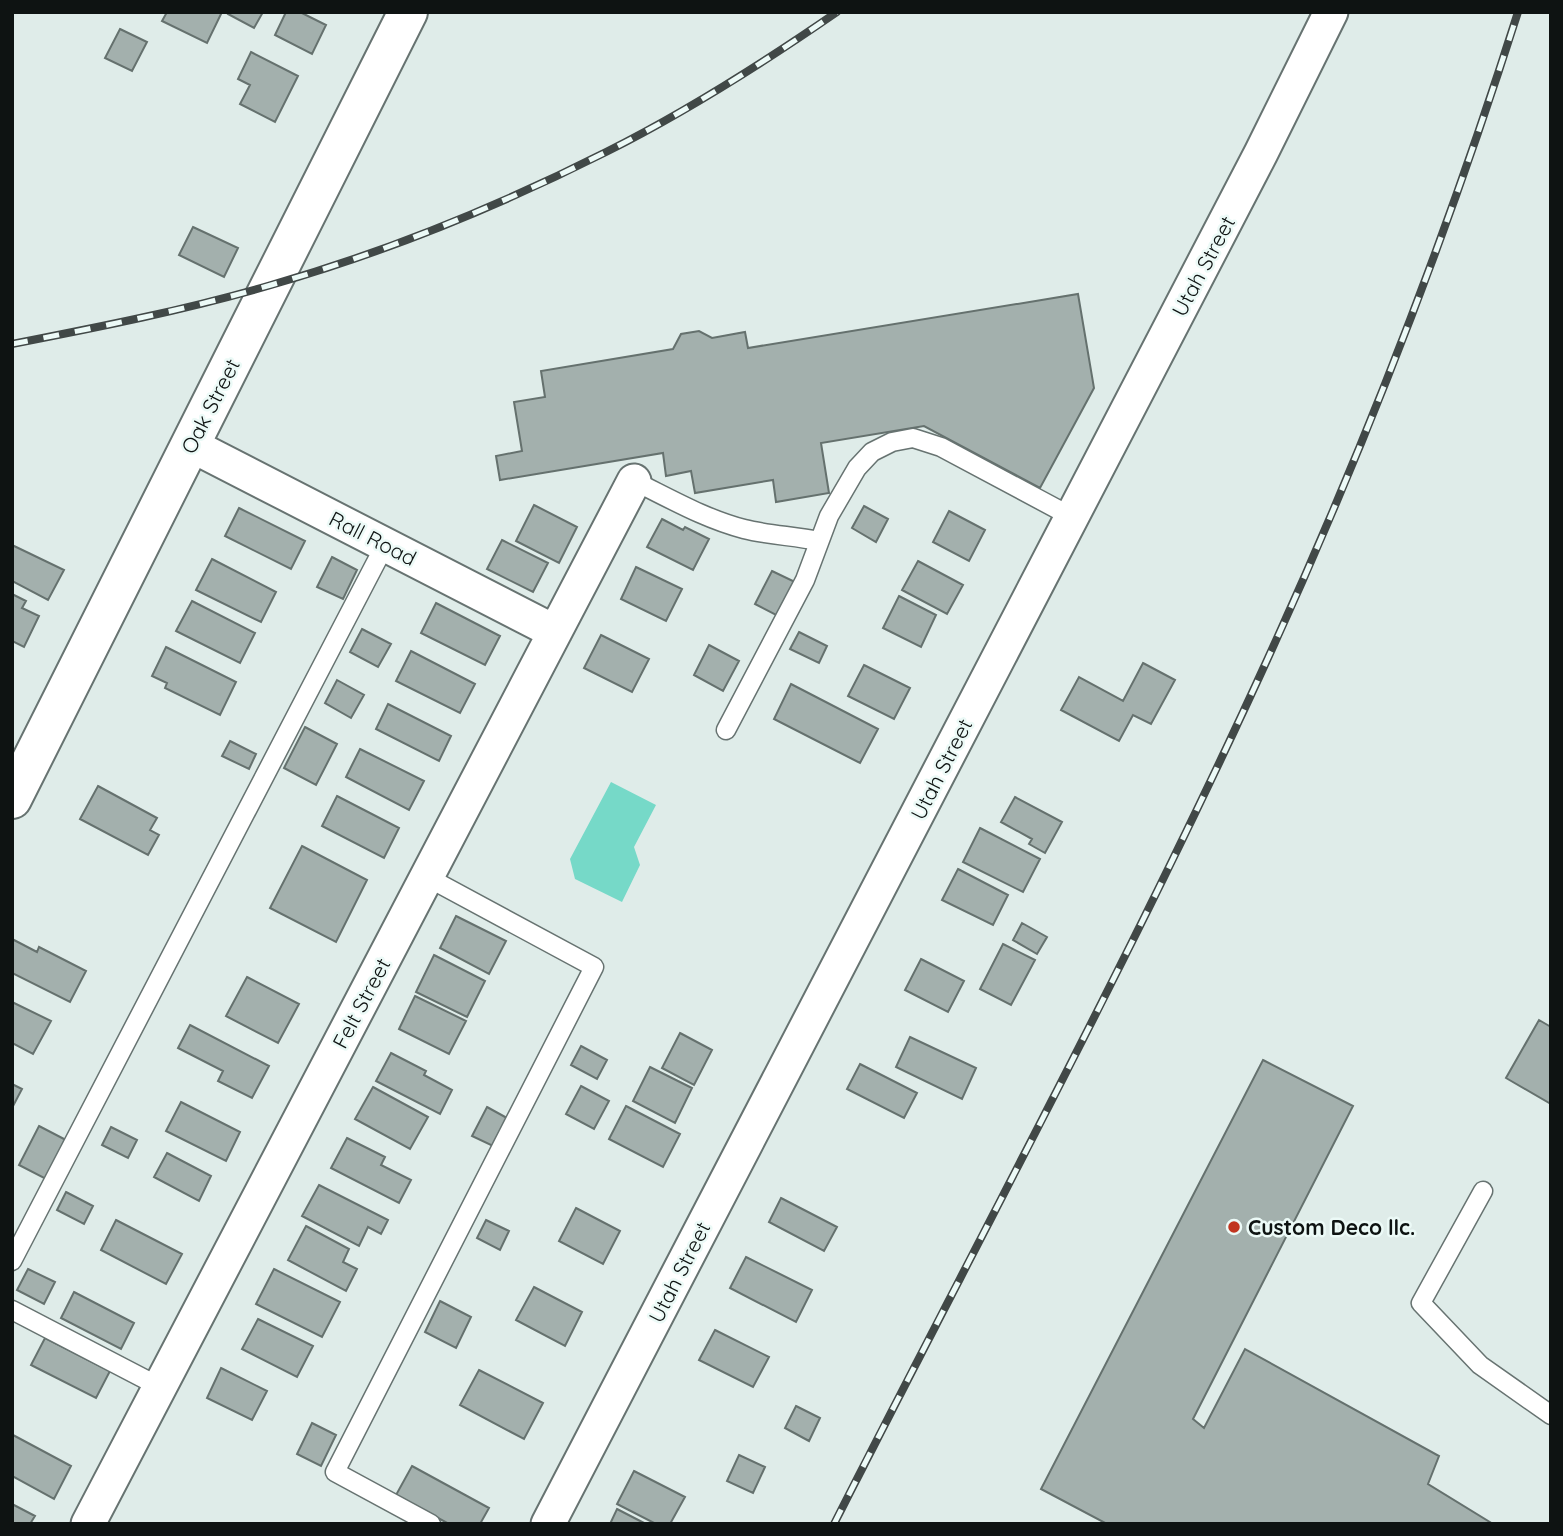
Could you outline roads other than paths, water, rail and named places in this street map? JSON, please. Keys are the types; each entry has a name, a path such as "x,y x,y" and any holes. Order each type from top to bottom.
{"street":[{"name":"Utah Street","path":"548,1524 1261,153 1331,12"},
{"name":"Oak Street","path":"12,799 191,445 401,15"},
{"name":"Rall Road","path":"191,445 555,632"},
{"name":"Felt Street","path":"88,1524 634,481"}],"lane":[{"path":"726,730 805,580 828,516 857,468 872,452 892,442 913,438 941,447 1072,517"},
{"path":"634,481 702,514 741,528 818,541"},
{"path":"12,1261 385,545"},
{"path":"427,877 594,967 335,1472 431,1524"},
{"path":"1483,1191 1421,1303 1480,1366 1551,1415"},
{"path":"12,1310 160,1387"}],"railway":[{"path":"12,344 142,318 239,294 357,258 442,226 525,191 636,137 724,86 837,12"},
{"path":"834,1524 1110,985 1268,658 1338,499 1403,339 1463,176 1518,12"}],"place":[{"name":"Custom Deco llc.","path":"1234,1227"}]}
